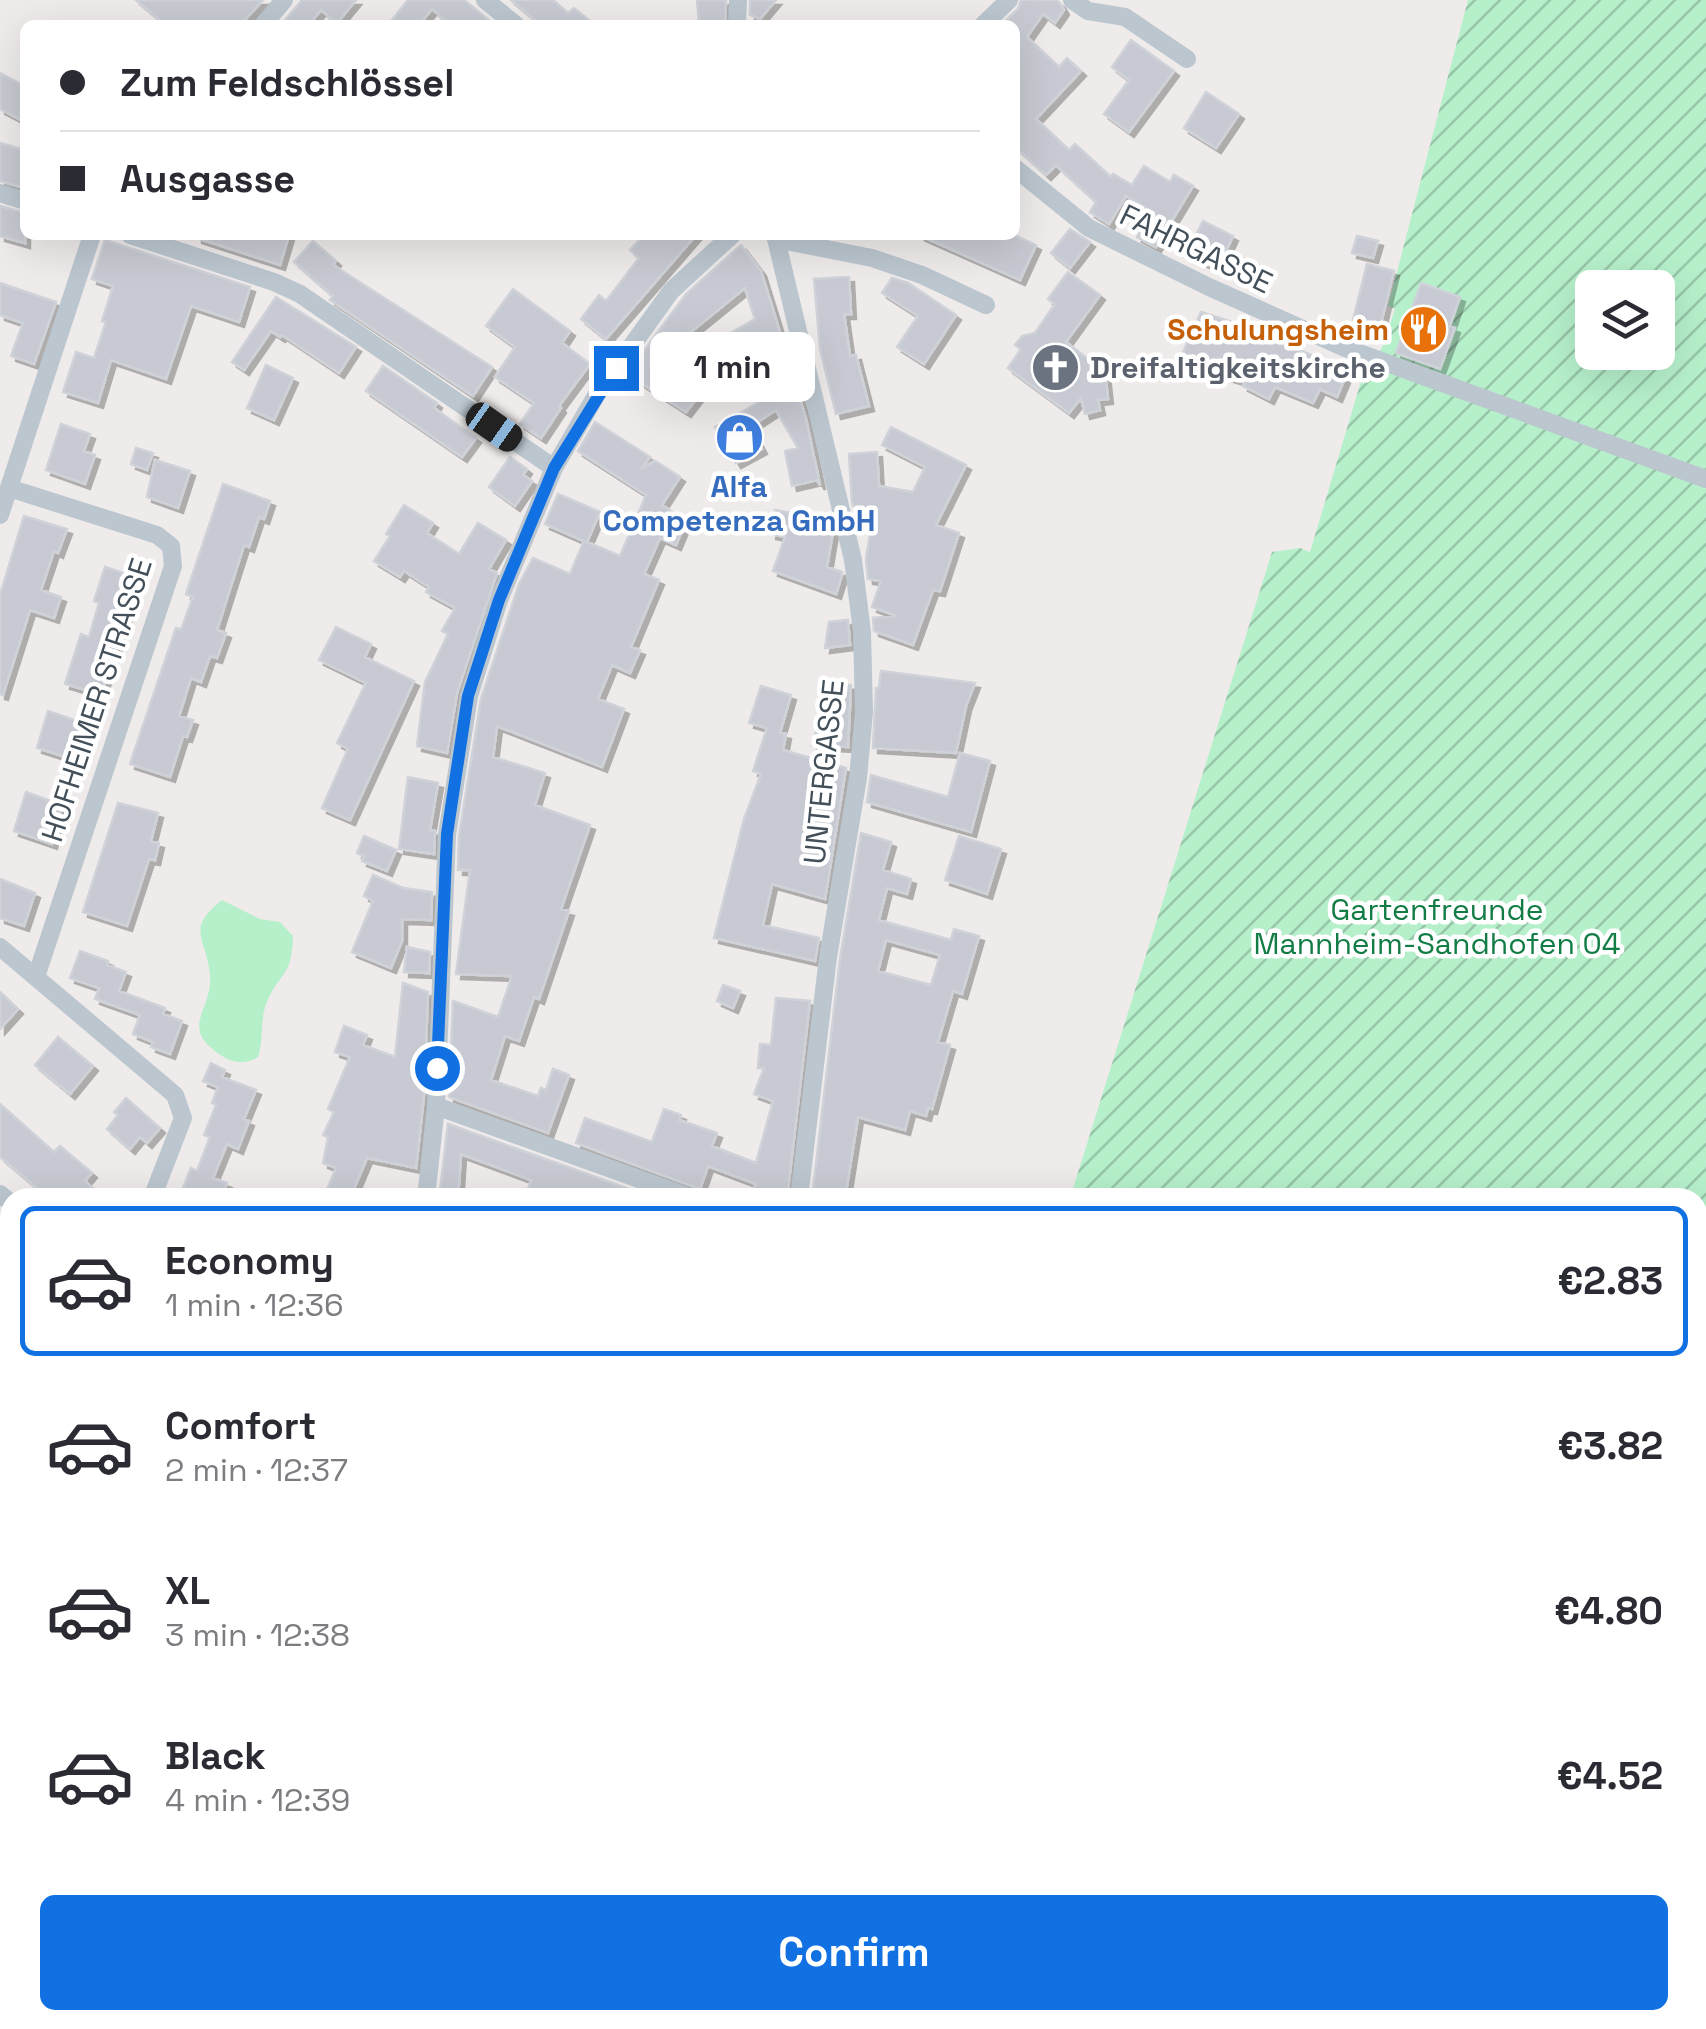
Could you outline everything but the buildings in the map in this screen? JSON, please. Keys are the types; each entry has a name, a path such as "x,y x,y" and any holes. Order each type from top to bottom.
{"street":[{"path":"268,20 284,0"},
{"path":"485,0 510,20"},
{"path":"988,20 1009,0"},
{"path":"1072,0 1088,11 1125,17 1187,59"},
{"name":"FAHRGASSE","path":"1020,172 1089,228 1208,287 1359,354 1706,479"},
{"path":"0,515 9,488 9,458 90,240"},
{"path":"145,240 300,294 554,468"},
{"path":"427,1188 436,1106 447,834 468,696 499,600 554,468 598,394 671,291 727,240"},
{"name":"UNTERGASSE","path":"781,240 853,560 862,632 864,712 858,778 828,956 800,1188"},
{"path":"793,240 872,258 922,275 986,305"},
{"name":"HOFHEIMER STRASSE","path":"9,488 157,534 171,546 173,566 36,977"},
{"path":"0,947 174,1096 183,1118 156,1188"},
{"path":"436,1106 664,1188"}],"green space":[{"name":"Gartenfreunde Mannheim-Sandhofen 04","path":"1468,0 1706,0 1706,1188 1073,1188 1272,552 1300,548 1310,552 1365,368 1382,348 1395,309 1388,306"},
{"path":"222,900 260,919 280,922 293,936 288,967 265,1008 258,1057 245,1062 222,1056 209,1046 199,1027 210,988 201,927 210,910"}],"place":[{"name":"Schulungsheim","path":"1424,330"},
{"name":"Dreifaltigkeitskirche","path":"1055,368"},
{"name":"Alfa Competenza GmbH","path":"739,438"}],"route":[{"path":"437,1068 447,834 468,696 499,600 554,468 616,368"}]}
